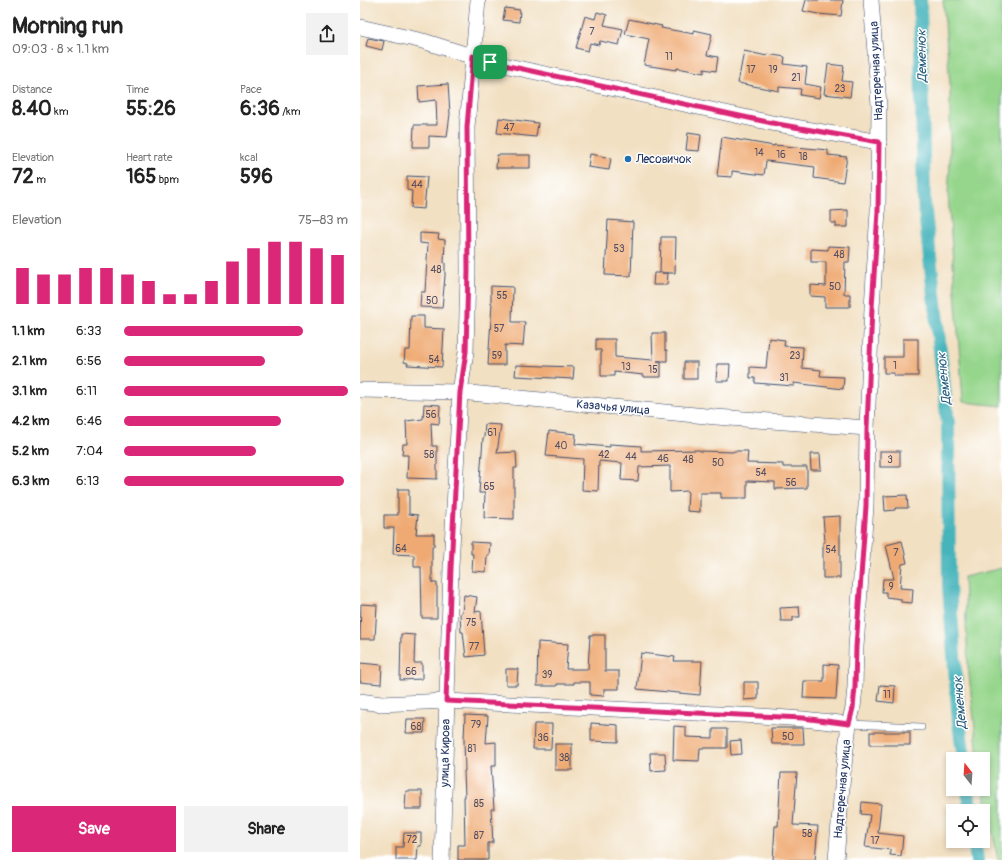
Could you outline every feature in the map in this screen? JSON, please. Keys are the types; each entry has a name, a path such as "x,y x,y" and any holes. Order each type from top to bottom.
{"street":[{"name":"улица Кирова","path":"442,860 451,568 460,392 466,352 468,271 467,127 478,0"},
{"name":"Надтеречная улица","path":"836,860 843,774 855,687 856,647 866,506 867,428 878,211 879,142 879,105 871,0"},
{"path":"360,27 423,41 490,62 772,123 879,142"},
{"name":"Казачья улица","path":"360,390 460,392 716,417 867,428"},
{"path":"360,702 382,704 446,701 803,718 849,724"}],"lane":[{"path":"849,724 921,727"}],"green space":[{"path":"943,0 1002,0 1002,406 963,402 948,194 950,162 950,84"},
{"path":"1002,568 1002,860 998,860 990,819 990,804 987,804 985,796 990,796 990,752 978,752 968,666 964,577"}],"building":[{"path":"806,0 843,0 841,16 803,11"},
{"path":"505,8 520,10 519,22 503,20"},
{"path":"597,12 607,15 604,25 623,29 619,45 600,41 599,45 590,43 588,51 576,48 585,16 595,19"},
{"path":"629,19 662,26 661,28 694,34 694,30 712,34 707,55 718,57 716,71 704,69 704,73 677,68 676,70 644,65 649,39 625,34"},
{"path":"368,38 384,41 382,50 366,46"},
{"path":"744,51 767,56 767,54 785,57 784,64 807,67 805,84 821,87 819,98 800,95 801,89 779,87 779,91 738,83"},
{"path":"828,64 844,66 842,81 852,82 850,97 824,94"},
{"path":"448,84 450,114 447,137 429,136 429,147 413,147 414,125 437,125 436,100 419,102 418,86"},
{"path":"499,118 538,123 536,137 497,133"},
{"path":"688,133 701,135 699,151 686,150"},
{"path":"722,137 774,146 828,150 828,155 847,157 843,182 814,178 815,167 766,161 764,175 732,171 732,177 717,176"},
{"path":"590,154 611,158 609,170 588,167"},
{"path":"497,155 530,155 530,168 496,168"},
{"path":"407,176 427,177 424,209 411,208 412,191 407,190"},
{"path":"848,210 848,227 836,227 836,223 831,223 831,211"},
{"path":"608,220 633,222 631,276 605,275"},
{"path":"420,233 439,234 438,239 445,240 445,276 442,308 420,307 421,292 425,292 428,244 420,243"},
{"path":"661,237 676,237 675,273 668,273 667,285 653,285 654,273 660,273"},
{"path":"828,246 850,247 849,262 845,262 844,294 850,294 850,307 825,307 825,297 810,296 810,285 826,286 826,262 811,262 811,249 828,250"},
{"path":"491,286 513,287 512,322 525,322 523,346 505,345 505,365 488,365 492,304"},
{"path":"411,316 424,316 424,328 444,329 442,367 407,365 408,363 404,362 405,350 410,350"},
{"path":"652,333 665,333 665,350 667,350 667,361 661,361 661,377 644,377 644,375 614,372 614,376 601,376 601,350 596,350 596,339 615,339 615,357 653,360"},
{"path":"769,338 785,340 784,346 803,347 802,368 821,370 820,376 844,377 843,389 794,383 794,386 755,383 755,378 750,378 750,367 766,368"},
{"path":"903,339 918,339 918,376 894,376 894,373 884,373 884,357 903,357"},
{"path":"684,362 697,362 697,379 684,379"},
{"path":"717,364 730,364 729,381 716,381"},
{"path":"516,365 574,367 573,379 515,376"},
{"path":"424,404 440,405 439,424 431,423 432,446 437,446 437,479 407,478 408,455 402,455 403,444 407,444 406,421 423,419"},
{"path":"485,424 501,425 497,453 516,452 517,468 514,468 514,519 484,518 485,493 479,493"},
{"path":"549,431 576,434 575,444 610,447 610,444 641,446 641,451 748,451 747,463 783,464 783,467 807,467 807,488 775,489 775,482 747,481 747,498 721,498 721,493 700,493 700,512 687,511 688,491 670,492 670,466 639,467 638,481 621,480 622,463 599,461 598,491 582,490 583,459 546,456"},
{"path":"880,451 900,451 900,467 880,467"},
{"path":"810,454 820,454 821,470 811,470"},
{"path":"398,489 409,489 409,514 418,515 416,534 434,534 434,546 432,546 432,583 437,583 437,618 422,618 421,567 414,567 414,555 393,554 394,528 384,528 384,515 398,515"},
{"path":"907,495 908,508 895,508 895,510 885,511 884,496"},
{"path":"840,516 840,578 823,578 823,542 825,542 823,517"},
{"path":"902,541 907,563 902,564 900,588 913,589 912,603 901,602 901,599 886,597 886,592 882,592 883,579 894,579 886,545"},
{"path":"471,542 490,543 489,555 487,555 486,572 472,571 473,554 471,554"},
{"path":"464,595 477,597 475,612 481,611 484,655 466,657 463,632 461,632 460,613 462,612"},
{"path":"361,604 377,605 375,639 360,639"},
{"path":"799,607 800,617 793,617 793,621 781,621 780,608"},
{"path":"401,634 415,635 414,663 422,663 422,679 400,680"},
{"path":"590,635 605,635 605,671 619,671 619,689 604,689 604,696 590,695 590,682 557,684 557,686 537,686 538,642 568,644 566,669 588,669"},
{"path":"641,653 675,657 674,661 702,661 700,695 637,689"},
{"path":"360,663 382,665 381,684 360,682"},
{"path":"824,664 838,665 836,699 803,698 804,681 824,681"},
{"path":"506,669 518,669 517,685 506,685"},
{"path":"744,682 758,682 758,699 744,700"},
{"path":"880,685 895,686 894,703 878,701"},
{"path":"465,715 488,716 486,743 496,742 496,766 491,766 494,809 491,809 493,843 488,843 488,860 458,860 458,845 465,845"},
{"path":"407,719 425,719 424,733 406,733"},
{"path":"591,723 618,725 618,742 591,741"},
{"path":"534,724 552,724 551,749 533,749"},
{"path":"674,726 686,727 686,737 713,738 713,729 727,729 727,748 700,748 699,761 673,760"},
{"path":"771,728 803,728 804,744 772,744"},
{"path":"870,732 910,732 910,745 870,745"},
{"path":"741,740 742,754 731,755 730,741"},
{"path":"555,744 572,744 572,770 555,770"},
{"path":"650,753 665,753 666,770 651,771"},
{"path":"781,773 797,773 793,825 818,826 815,860 773,860 775,826 778,826"},
{"path":"406,791 422,791 422,809 405,809"},
{"path":"862,802 881,804 878,833 903,836 901,856 890,855 891,850 865,847 870,815 861,814"},
{"path":"404,833 421,833 421,846 418,846 417,860 396,860 396,847 403,847"}],"waterway":[{"name":"Деменюк","path":"920,0 924,202 948,424 949,586 959,723 963,752"},
{"name":"Деменюк","path":"969,796 969,804"},
{"name":"Деменюк","path":"975,848 977,860"}],"place":[{"name":"Лесовичок","path":"628,159"}],"route":[{"path":"473,56 490,62 772,123 879,142 878,211 867,428 866,506 856,647 855,687 853,708 849,724 803,718 446,701 460,392 466,352 468,271 467,127 473,56"}]}
